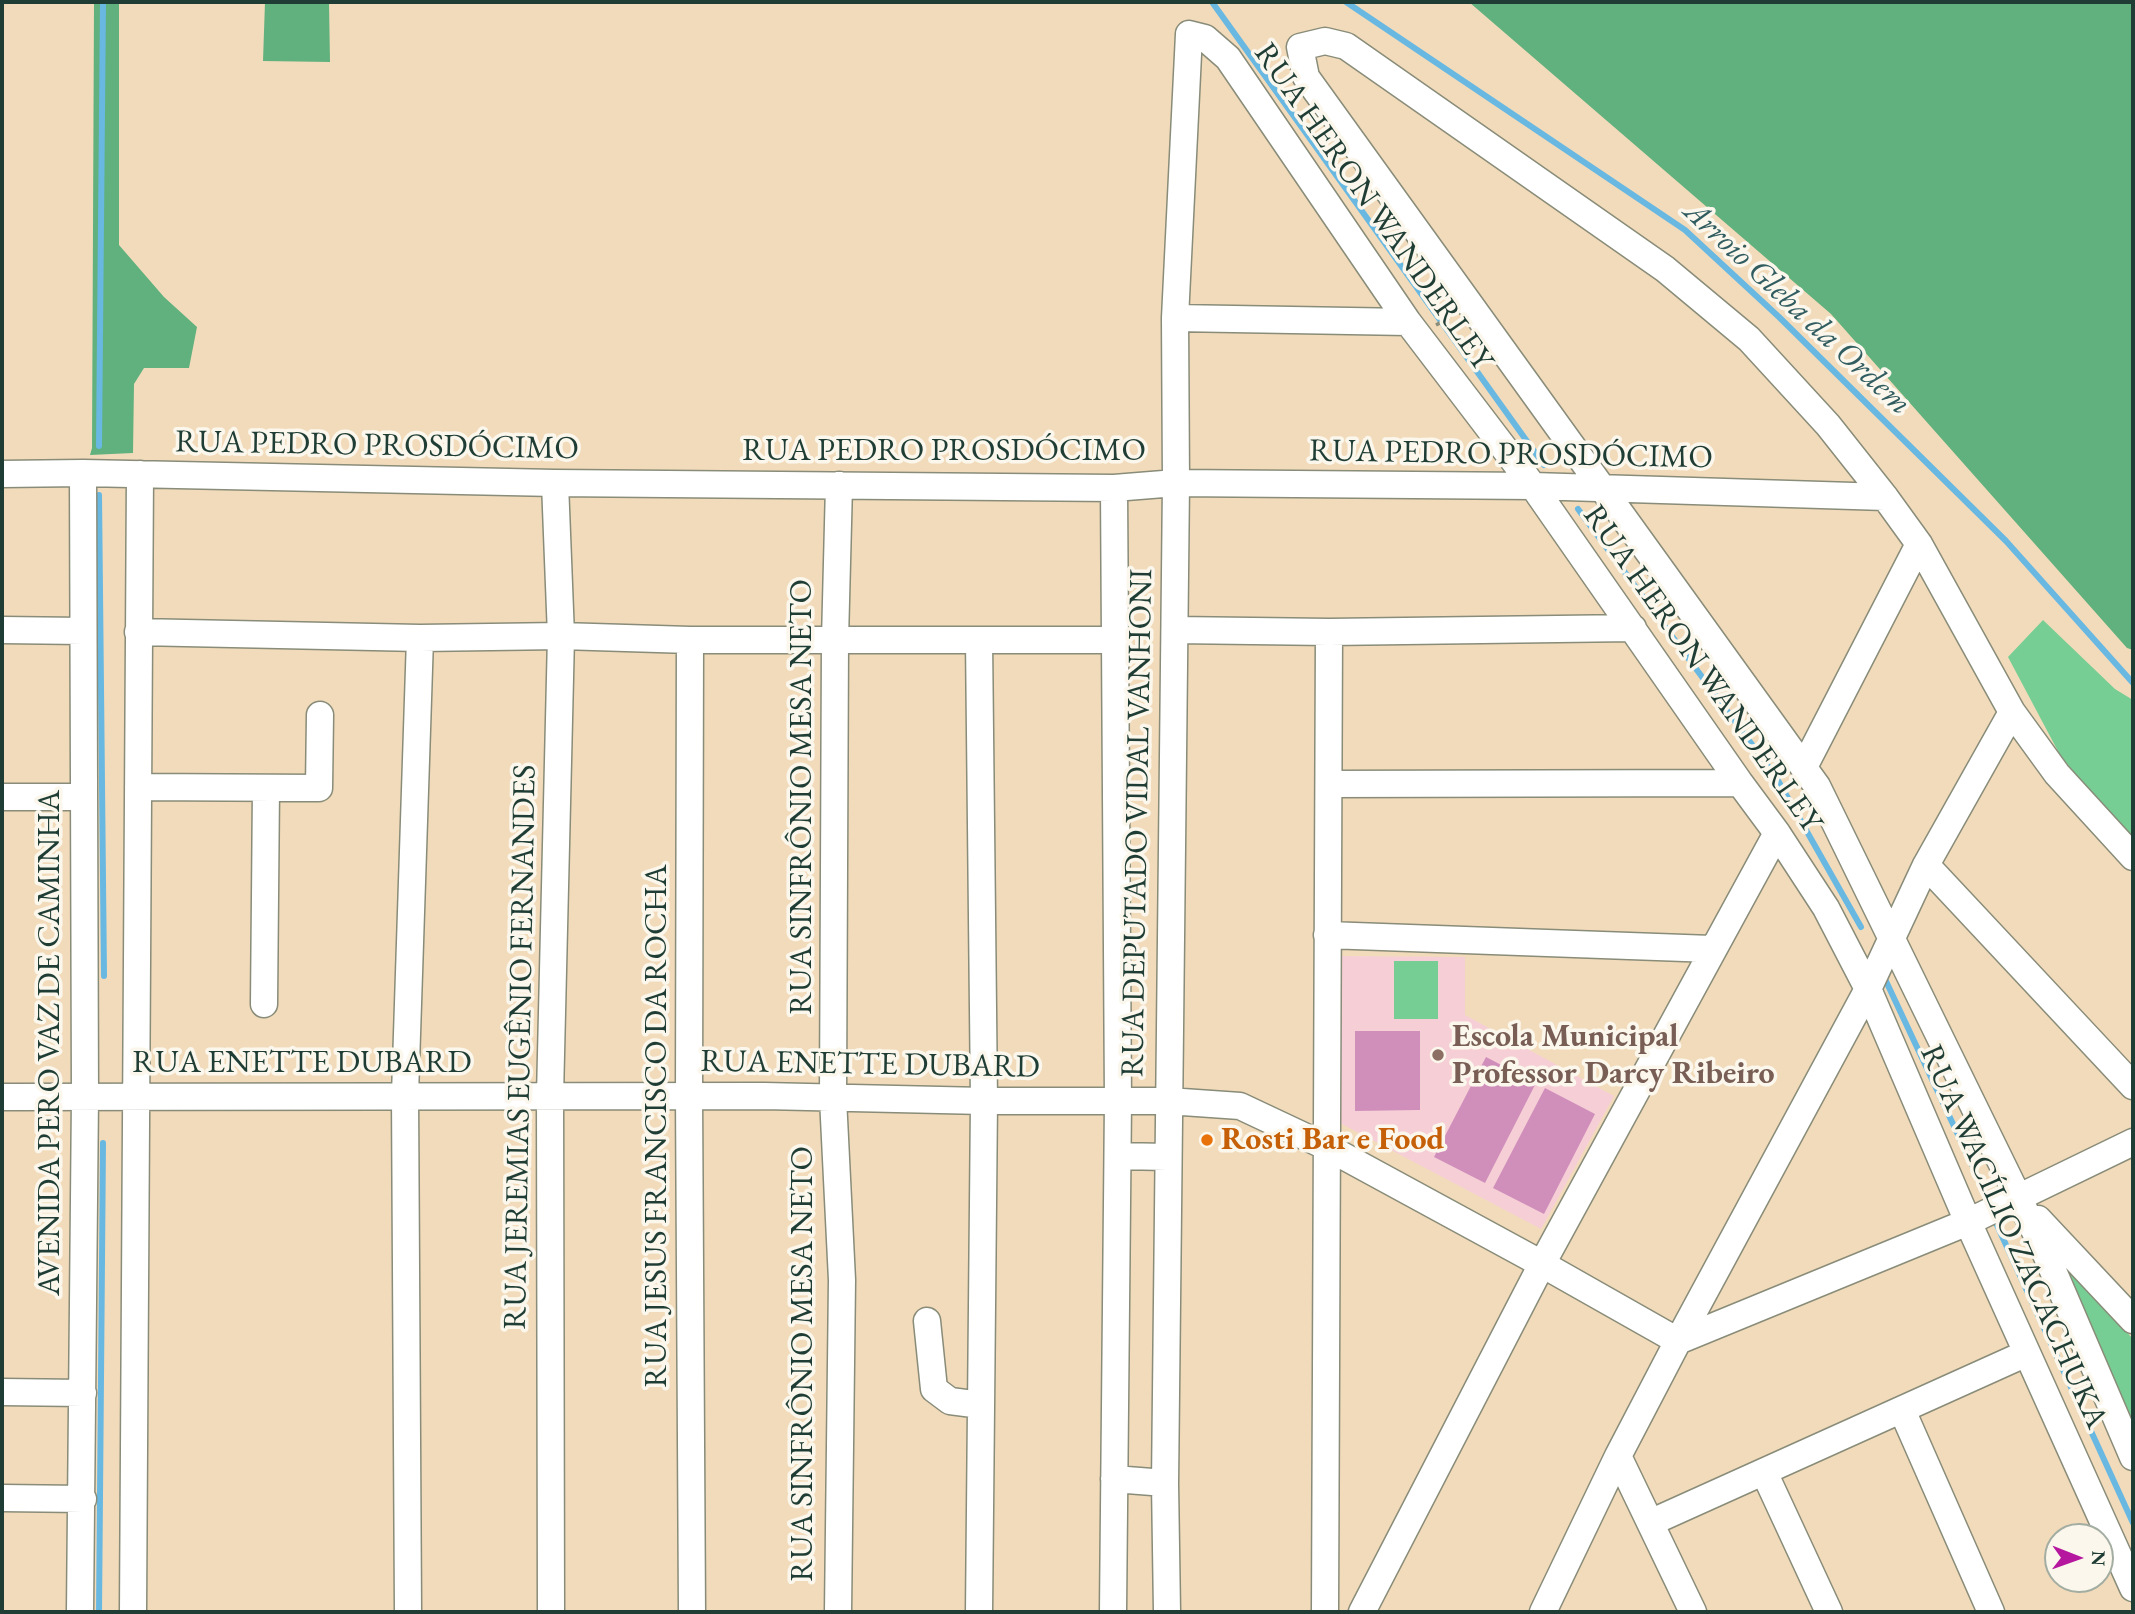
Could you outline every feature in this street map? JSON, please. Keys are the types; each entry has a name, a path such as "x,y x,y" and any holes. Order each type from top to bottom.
{"street":[{"name":"RUA DEPUTADO VIDAL VANHONI","path":"1167,1612 1167,1157 1175,630 1175,318 1189,34"},
{"name":"RUA HERON WANDERLEY","path":"1189,34 1205,38 1228,58 1416,326 1533,485 1777,833 1826,908 1868,989"},
{"name":"RUA HERON WANDERLEY","path":"1885,497 1828,425 1749,339 1665,269 1346,46 1325,41 1300,47 1306,77 1817,786 1892,937"},
{"path":"1175,318 1416,326"},
{"name":"AVENIDA PERO VAZ DE CAMINHA","path":"80,1612 85,1096 83,473"},
{"name":"RUA PEDRO PROSDÓCIMO","path":"2,474 1114,488 1176,483 1533,485 1885,497"},
{"path":"133,1612 140,474"},
{"name":"RUA JEREMIAS EUGÊNIO FERNANDES","path":"551,1612 550,1096 561,636 555,483"},
{"name":"RUA SINFRÔNIO MESA NETO","path":"838,1612 842,1280 833,1098 835,640 839,485"},
{"name":"RUA DEPUTADO VIDAL VANHONI","path":"1113,1612 1118,1157 1114,488"},
{"path":"1885,497 1919,544 2012,712 2057,774 2133,857"},
{"path":"1804,767 1919,544"},
{"path":"1175,630 1329,632 1633,628"},
{"path":"2,630 83,631"},
{"path":"138,632 420,638 561,636 690,640 1115,640"},
{"path":"1325,1612 1329,632"},
{"path":"408,1612 405,1096 420,638"},
{"name":"RUA JESUS FRANCISCO DA ROCHA","path":"690,640 692,1612"},
{"path":"979,640 984,1101 979,1612"},
{"path":"1542,1612 1678,1341 1868,989 1926,865 2012,712"},
{"path":"138,787 319,788 320,715"},
{"path":"1329,784 1740,783"},
{"path":"264,1004 265,788"},
{"path":"2,797 83,797"},
{"path":"1362,1612 1542,1264 1777,833"},
{"path":"1926,865 2133,1086"},
{"path":"1326,935 1712,949"},
{"name":"RUA WACÍLIO ZACACHUKA","path":"1892,937 2045,1252 2133,1457"},
{"name":"RUA WACÍLIO ZACACHUKA","path":"1868,989 1968,1222 2133,1588"},
{"name":"RUA ENETTE DUBARD","path":"2,1097 689,1096 1168,1101 1240,1106 1325,1146 1678,1341"},
{"path":"1678,1341 1968,1222 2133,1142"},
{"path":"1118,1157 1167,1157"},
{"path":"2018,1197 2133,1320"},
{"path":"927,1321 934,1389 950,1401 981,1405"},
{"path":"1652,1522 2027,1353"},
{"path":"2,1392 83,1393"},
{"path":"1902,1410 1991,1612"},
{"path":"1618,1456 1693,1612"},
{"path":"1764,1472 1829,1612"},
{"path":"1114,1479 1165,1483"},
{"path":"2,1498 83,1499"}],"path":[{"path":"1416,326 1460,313"}],"shaded area":[{"name":"Escola Municipal Professor Darcy Ribeiro","path":"1338,956 1465,957 1465,1015 1614,1096 1541,1229 1338,1122"}],"green space":[{"path":"94,2 119,2 119,245 164,297 197,327 189,368 144,368 134,384 133,453 90,455 92,448"},
{"path":"265,2 329,2 330,62 263,61"},
{"path":"1469,2 2133,2 2133,650 2127,648 1831,314"},
{"path":"2043,620 2115,689 2133,700 2133,840 2106,813 2060,755 2008,657"},
{"path":"1394,961 1438,961 1438,1019 1394,1019"},
{"path":"2064,1263 2133,1339 2133,1422 2126,1427"}],"building":[{"path":"1355,1031 1420,1031 1420,1110 1355,1111"},
{"path":"1486,1057 1536,1083 1485,1183 1434,1157"},
{"path":"1545,1088 1595,1114 1544,1214 1493,1188"}],"waterway":[{"path":"99,446 103,2"},
{"path":"1212,2 1544,465"},
{"name":"Arroio Gleba da Ordem","path":"1346,2 1685,230 1779,317 2006,541 2133,683"},
{"path":"99,495 104,976"},
{"path":"1578,509 1776,777 1861,927"},
{"path":"1885,979 1983,1188"},
{"path":"99,1612 103,1143"},
{"path":"1996,1223 2133,1523"}],"place":[{"name":"Escola Municipal Professor Darcy Ribeiro","path":"1438,1055"},
{"name":"Rosti Bar e Food","path":"1207,1140"}]}
